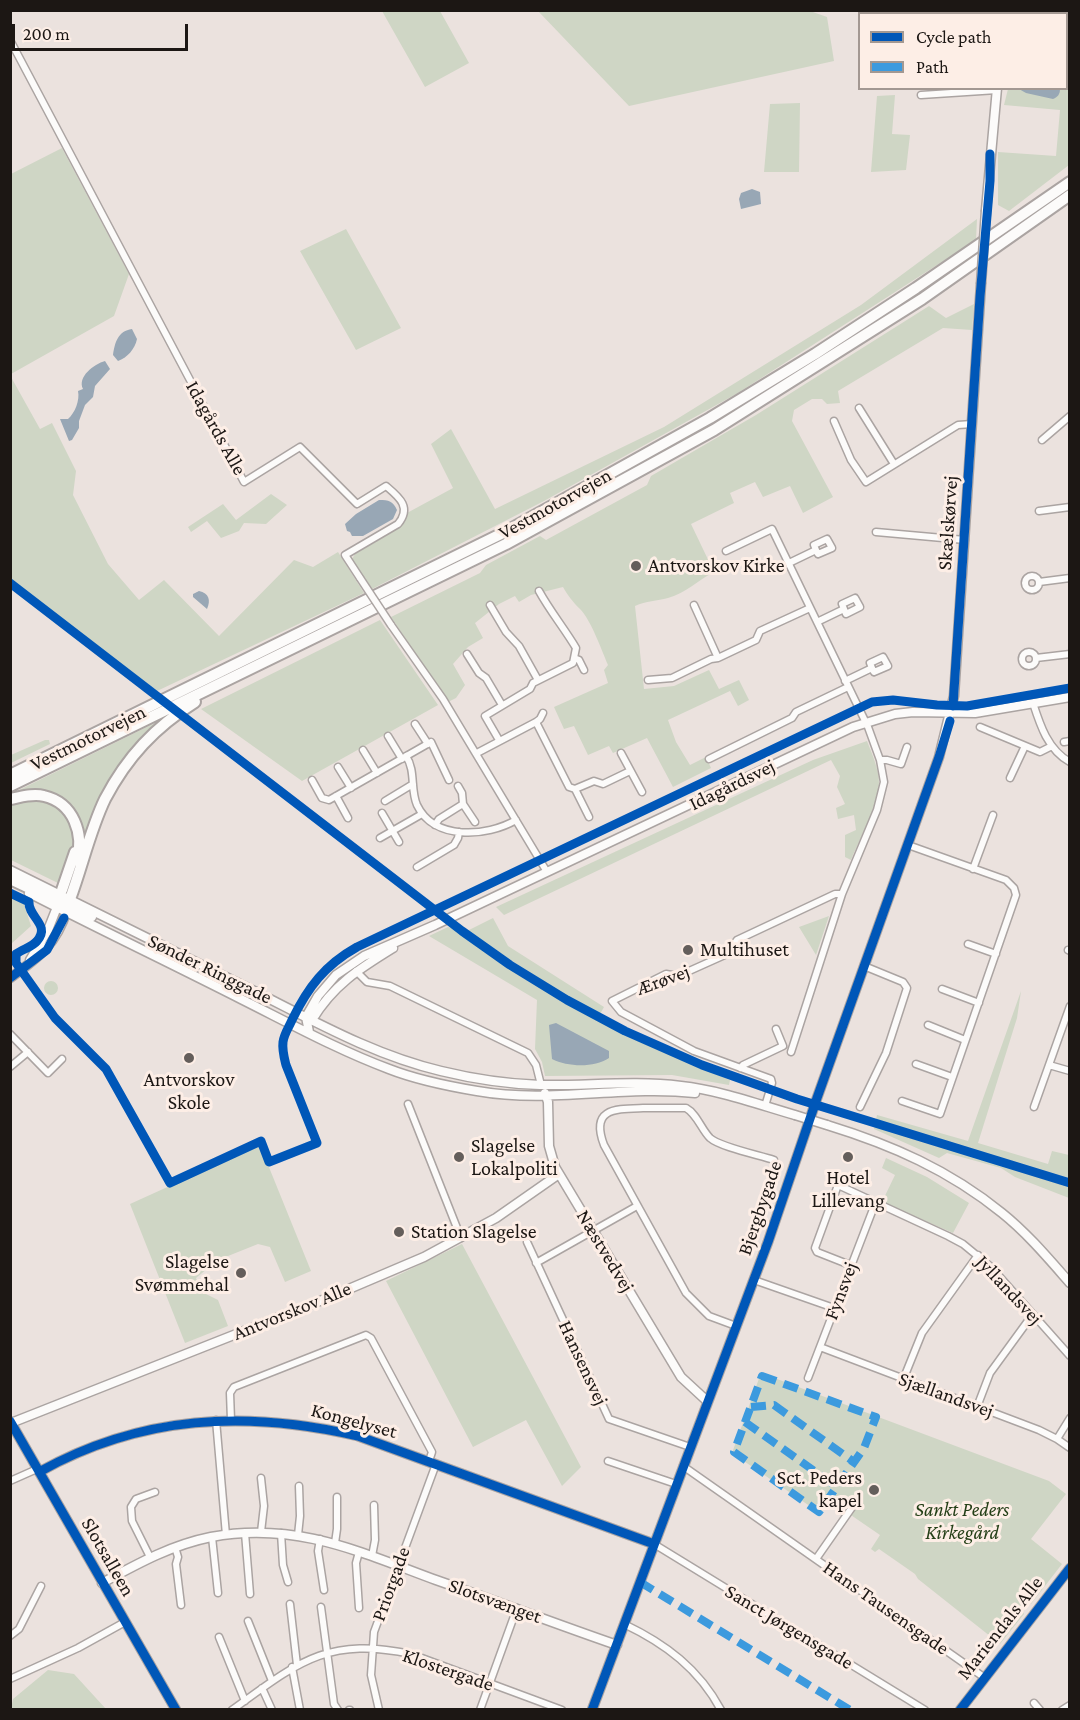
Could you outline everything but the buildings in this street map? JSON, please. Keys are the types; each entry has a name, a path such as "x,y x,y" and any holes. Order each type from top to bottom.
{"highway":[{"path":"1029,211 1070,176"},
{"name":"Vestmotorvejen","path":"10,775 505,532 710,418 815,354 1070,182"},
{"name":"Vestmotorvejen","path":"10,786 506,544 714,430 922,299 1070,195"},
{"path":"63,903 105,801 139,747 168,720 252,668"},
{"path":"10,799 42,795 66,807 73,816 78,828 80,848 63,903"},
{"path":"10,879 63,903"}],"street":[{"name":"Idagårds Alle","path":"10,40 244,482 300,447 357,504 386,486 399,498 405,511 398,524 345,555 443,699 547,872"},
{"path":"921,95 984,90"},
{"name":"Skælskørvej","path":"951,714 987,208 986,175 997,90"},
{"path":"859,408 894,464"},
{"path":"1042,440 1070,416"},
{"path":"834,421 851,460 866,482 958,425 972,424"},
{"path":"1039,511 1070,507"},
{"path":"726,551 772,529 865,722 884,773 884,790 842,894 791,1052"},
{"path":"876,532 965,540"},
{"path":"789,563 816,550"},
{"path":"1039,582 1070,578"},
{"path":"500,740 485,716 531,689 533,682 573,663 576,648 563,626 556,621 539,591"},
{"path":"490,605 506,632 519,646 538,680"},
{"path":"694,605 718,658"},
{"path":"648,680 672,678 711,659 718,658 756,640 760,631 810,608"},
{"path":"817,622 844,609"},
{"path":"467,654 479,673 486,678 502,705"},
{"path":"1036,658 1070,654"},
{"path":"574,658 579,660 584,670"},
{"path":"709,759 792,718 795,712 872,668"},
{"name":"Idagårdsvej","path":"308,1020 326,986 349,964 435,926 865,722 904,712 975,713 1070,697"},
{"path":"1033,703 1041,728 1052,746 1070,762"},
{"path":"477,753 536,722 543,713"},
{"name":"Bjergbygade","path":"592,1710 754,1280 816,1098 939,757 951,714"},
{"path":"536,722 569,787 575,789 594,781 603,784 630,771"},
{"path":"415,724 428,744"},
{"path":"980,727 1040,752 1052,746"},
{"path":"388,736 410,763 416,804 422,814 435,825 459,832 495,830 516,820"},
{"path":"312,780 325,800 329,800 431,742 449,780"},
{"path":"1010,778 1025,746"},
{"path":"880,760 901,764 907,747"},
{"path":"363,750 377,773"},
{"path":"621,753 642,792"},
{"path":"338,767 351,788"},
{"path":"385,801 413,783"},
{"path":"458,786 462,793 463,804 475,822"},
{"path":"575,789 589,818"},
{"path":"336,796 348,818"},
{"path":"435,825 439,819 463,804"},
{"path":"382,813 399,842"},
{"path":"380,838 422,814"},
{"path":"973,869 993,815"},
{"path":"417,867 454,845 459,832"},
{"path":"902,1101 940,1114 1016,899 1015,891 1006,880 908,844"},
{"name":"Sønder Ringgade","path":"10,870 63,903 206,981 390,1069 434,1082 515,1096 546,1097 680,1091 731,1097"},
{"name":"Sønder Ringgade","path":"10,884 63,903 159,944 308,1020 402,1061 475,1078 541,1085 664,1084 707,1090 870,1139 938,1169 1003,1213 1070,1283"},
{"name":"Ærøvej","path":"765,1106 772,1080 694,1051 621,1012 612,1001 666,974 678,976 719,958 730,951 734,942 739,939 835,894 842,894"},
{"path":"10,978 47,950 63,903"},
{"path":"22,969 42,942 63,903"},
{"name":"Idagårdsvej","path":"308,1020 334,990 356,971 412,936"},
{"path":"968,944 996,954"},
{"path":"860,1107 886,1053 907,988 903,982 864,966"},
{"path":"356,971 368,982 390,986 528,1053 536,1065 541,1085"},
{"path":"206,981 308,1020 309,1032"},
{"path":"942,989 979,1003"},
{"path":"1034,1107 1070,1006"},
{"path":"928,1025 965,1040"},
{"path":"741,1068 783,1047 776,1029"},
{"path":"10,1034 48,1073 62,1059"},
{"path":"10,1067 28,1052"},
{"path":"916,1064 952,1077"},
{"path":"1049,1065 1070,1071"},
{"name":"Næstvedvej","path":"541,1085 546,1097 549,1146 555,1167 681,1377 707,1401"},
{"path":"408,1104 461,1238"},
{"path":"736,1326 709,1316 689,1298 601,1138 601,1120 612,1109 686,1108 691,1111 702,1129 715,1142 774,1160"},
{"name":"Antvorskov Alle","path":"12,1427 424,1257 496,1218 559,1174"},
{"name":"Jyllandsvej","path":"850,1265 817,1252 815,1248 838,1185 948,1236 978,1255 1070,1356"},
{"name":"Fynsvej","path":"808,1378 874,1203"},
{"path":"536,1263 637,1206"},
{"name":"Hansensvej","path":"527,1242 609,1419 690,1447"},
{"path":"903,1380 922,1333 978,1255"},
{"path":"754,1280 834,1308"},
{"path":"977,1407 990,1373 1033,1314"},
{"path":"231,1420 230,1393 234,1387 366,1335 371,1338 432,1452 433,1462"},
{"name":"Sjællandsvej","path":"820,1347 1039,1430 1070,1448"},
{"path":"1057,1439 1070,1418"},
{"path":"216,1420 226,1535"},
{"name":"Kongelyset","path":"38,1471 70,1455 125,1435 157,1428 216,1420 271,1421 317,1427 358,1436 654,1544"},
{"name":"Slotsalleen","path":"12,1427 176,1710"},
{"path":"608,1461 676,1484"},
{"name":"Priorgade","path":"379,1710 372,1681 371,1649 377,1621 433,1462"},
{"name":"Hans Tausensgade","path":"683,1466 985,1678"},
{"path":"10,1481 38,1471"},
{"path":"261,1478 264,1506 261,1532"},
{"path":"298,1535 299,1486"},
{"path":"150,1557 132,1521 130,1507 136,1499 155,1492"},
{"path":"335,1544 337,1497"},
{"path":"372,1556 375,1540 374,1505"},
{"name":"Hans Tausensgade","path":"816,1559 853,1506"},
{"name":"Slotsvænget","path":"102,1583 150,1557 175,1547 212,1537 261,1532 298,1535 320,1539 372,1556 617,1645"},
{"path":"245,1533 250,1594"},
{"path":"281,1533 283,1565 288,1582"},
{"path":"212,1537 218,1593"},
{"path":"320,1539 318,1551 324,1590"},
{"name":"Sanct Jørgensgade","path":"654,1544 925,1710"},
{"path":"175,1547 178,1557 176,1564 181,1605"},
{"path":"359,1552 356,1563 359,1608"},
{"name":"Mariendals Alle","path":"960,1710 1070,1569"},
{"path":"10,1636 19,1629 41,1586"},
{"path":"290,1604 294,1666 300,1710"},
{"path":"321,1607 334,1704 338,1710"},
{"path":"480,1710 517,1608"},
{"path":"248,1621 272,1681"},
{"path":"10,1679 78,1648 124,1622"},
{"path":"624,1624 689,1665 710,1690 721,1710"},
{"path":"219,1637 245,1701"},
{"name":"Klostergade","path":"232,1710 294,1666 326,1653 356,1648 411,1654 562,1710"},
{"path":"262,1688 272,1710"},
{"path":"1034,1703 1040,1710"},
{"path":"1062,1710 1070,1705"}],"green space":[{"path":"382,11 440,11 469,63 425,87"},
{"path":"538,11 810,11 827,17 834,61 629,106"},
{"path":"1069,11 1069,165 1009,211 998,205 998,152 1056,156 1060,110 1004,105 1008,90 1068,90 1068,12 1024,12"},
{"path":"895,95 892,134 910,135 906,170 871,172 877,96"},
{"path":"800,103 799,172 764,172 770,104"},
{"path":"62,148 129,274 114,316 11,374 11,174"},
{"path":"977,219 976,240 738,393 544,501 372,589 352,559 355,554 400,525 407,513 453,488 431,444 451,429 495,509 664,427 861,305"},
{"path":"346,229 401,328 356,350 300,251"},
{"path":"974,304 972,330 943,328 838,391 840,403 827,404 822,399 812,399 794,410 792,421 833,497 803,513 790,486 763,497 755,482 730,493 734,503 691,524 714,572 674,596 635,606 644,689 674,686 709,670 719,689 739,680 749,700 738,706 730,691 668,720 676,742 690,765 706,757 711,768 673,787 647,738 613,753 609,746 588,755 574,726 564,729 554,707 608,683 604,670 608,665 588,620 563,587 531,595 519,602 515,596 499,604 475,623 483,638 468,647 453,664 465,685 456,698 448,702 391,617 480,573 486,565 540,536 546,540 647,485 651,476 756,415 929,306 946,318"},
{"path":"11,377 40,429 52,423 76,471 73,495 108,564 139,600 164,580 219,636 294,560 313,567 338,552 364,593 157,691 11,579"},
{"path":"271,494 287,505 266,524 244,523 239,531 221,538 207,521 191,532 188,527 223,504 236,520"},
{"path":"380,620 438,705 302,781 201,709"},
{"path":"161,720 121,762 111,779 81,855 81,830 78,818 71,807 11,794"},
{"path":"49,740 50,744 11,763 11,755"},
{"path":"867,741 878,772 878,792 872,812 851,860 845,857 845,835 856,830 854,815 838,819 836,808 845,804 837,787 840,776 831,760 504,915 496,907 813,760"},
{"path":"34,800 57,808 73,827 74,849 60,884 11,860 11,804"},
{"path":"11,897 24,904 31,926 11,944"},
{"path":"829,916 816,955 799,927"},
{"path":"493,918 508,946 604,1007 599,1016 467,931"},
{"path":"448,927 552,995 640,1041 730,1080 729,1085 672,1075 545,1076 542,1062 535,1049 537,1000 429,936"},
{"path":"51,981 56,983 58,988 56,993 51,995 46,993 44,988 46,983"},
{"path":"1021,991 1017,1018 978,1143 1048,1164 1052,1151 1069,1155 1069,1198 1015,1177 1001,1168 947,1153 939,1158 874,1129 877,1115 968,1141"},
{"path":"260,1145 311,1271 285,1282 270,1247 258,1244 223,1258 222,1262 207,1269 196,1278 202,1292 218,1300 228,1326 185,1343 130,1204"},
{"path":"886,1158 927,1177 969,1203 953,1233 882,1202 895,1175 882,1168"},
{"path":"462,1244 581,1467 562,1486 526,1420 473,1447 386,1281"},
{"name":"Sankt Peders Kirkegård","path":"761,1373 1049,1481 1066,1494 1031,1539 1062,1564 1031,1604 1028,1603 1022,1610 1024,1614 1000,1644 918,1579 915,1574 879,1549 875,1552 871,1549 880,1535 846,1510 830,1499 820,1513 732,1453"},
{"path":"48,1670 74,1674 106,1709 11,1709 13,1699"}],"water":[{"path":"1021,90 1060,90 1053,99"},
{"path":"752,189 760,192 761,204 741,209 739,199 741,193"},
{"path":"132,329 137,339 134,346 118,361 113,355 116,342 123,332"},
{"path":"105,361 110,369 95,386 93,397 85,405 79,428 69,441 60,419 68,419 75,410 78,391 83,389 84,376 96,365"},
{"path":"379,500 388,501 394,505 397,510 393,519 363,536 352,536 345,524 356,514"},
{"path":"199,591 208,597 207,609 193,597 193,594"},
{"path":"556,1023 609,1051 609,1058 589,1065 566,1064 552,1059 549,1025"}],"marked path":[{"path":"762,1376 876,1417 864,1448 819,1512 734,1452 762,1376"},
{"path":"751,1407 774,1405 854,1462"},
{"path":"745,1422 837,1487"},
{"path":"640,1582 850,1710"}],"cycle path":[{"path":"953,706 980,297 990,181 990,154"},
{"path":"10,583 462,931 510,965 567,1000 625,1031 702,1065 797,1099 1070,1183"},
{"path":"10,893 29,902 42,930 35,943 16,954 16,963 55,1018 106,1069 170,1183 261,1141 269,1162 317,1143 286,1065 283,1051 284,1039 298,1008 318,978 336,961 357,947 872,702 893,700 967,706 1070,688"},
{"path":"592,1710 768,1242 950,721"},
{"path":"10,978 47,950 64,918"},
{"path":"10,1421 176,1710"},
{"path":"39,1472 77,1453 116,1439 155,1429 195,1423 235,1421 275,1423 358,1436 654,1544"},
{"path":"960,1710 1070,1568"}],"place":[{"name":"Antvorskov Kirke","path":"636,566"},
{"name":"Multihuset","path":"688,950"},
{"name":"Antvorskov Skole","path":"189,1058"},
{"name":"Slagelse Lokalpoliti","path":"459,1157"},
{"name":"Hotel Lillevang","path":"848,1157"},
{"name":"Station Slagelse","path":"399,1232"},
{"name":"Slagelse Svømmehal","path":"241,1273"},
{"name":"Sct. Peders kapel","path":"874,1490"}]}
